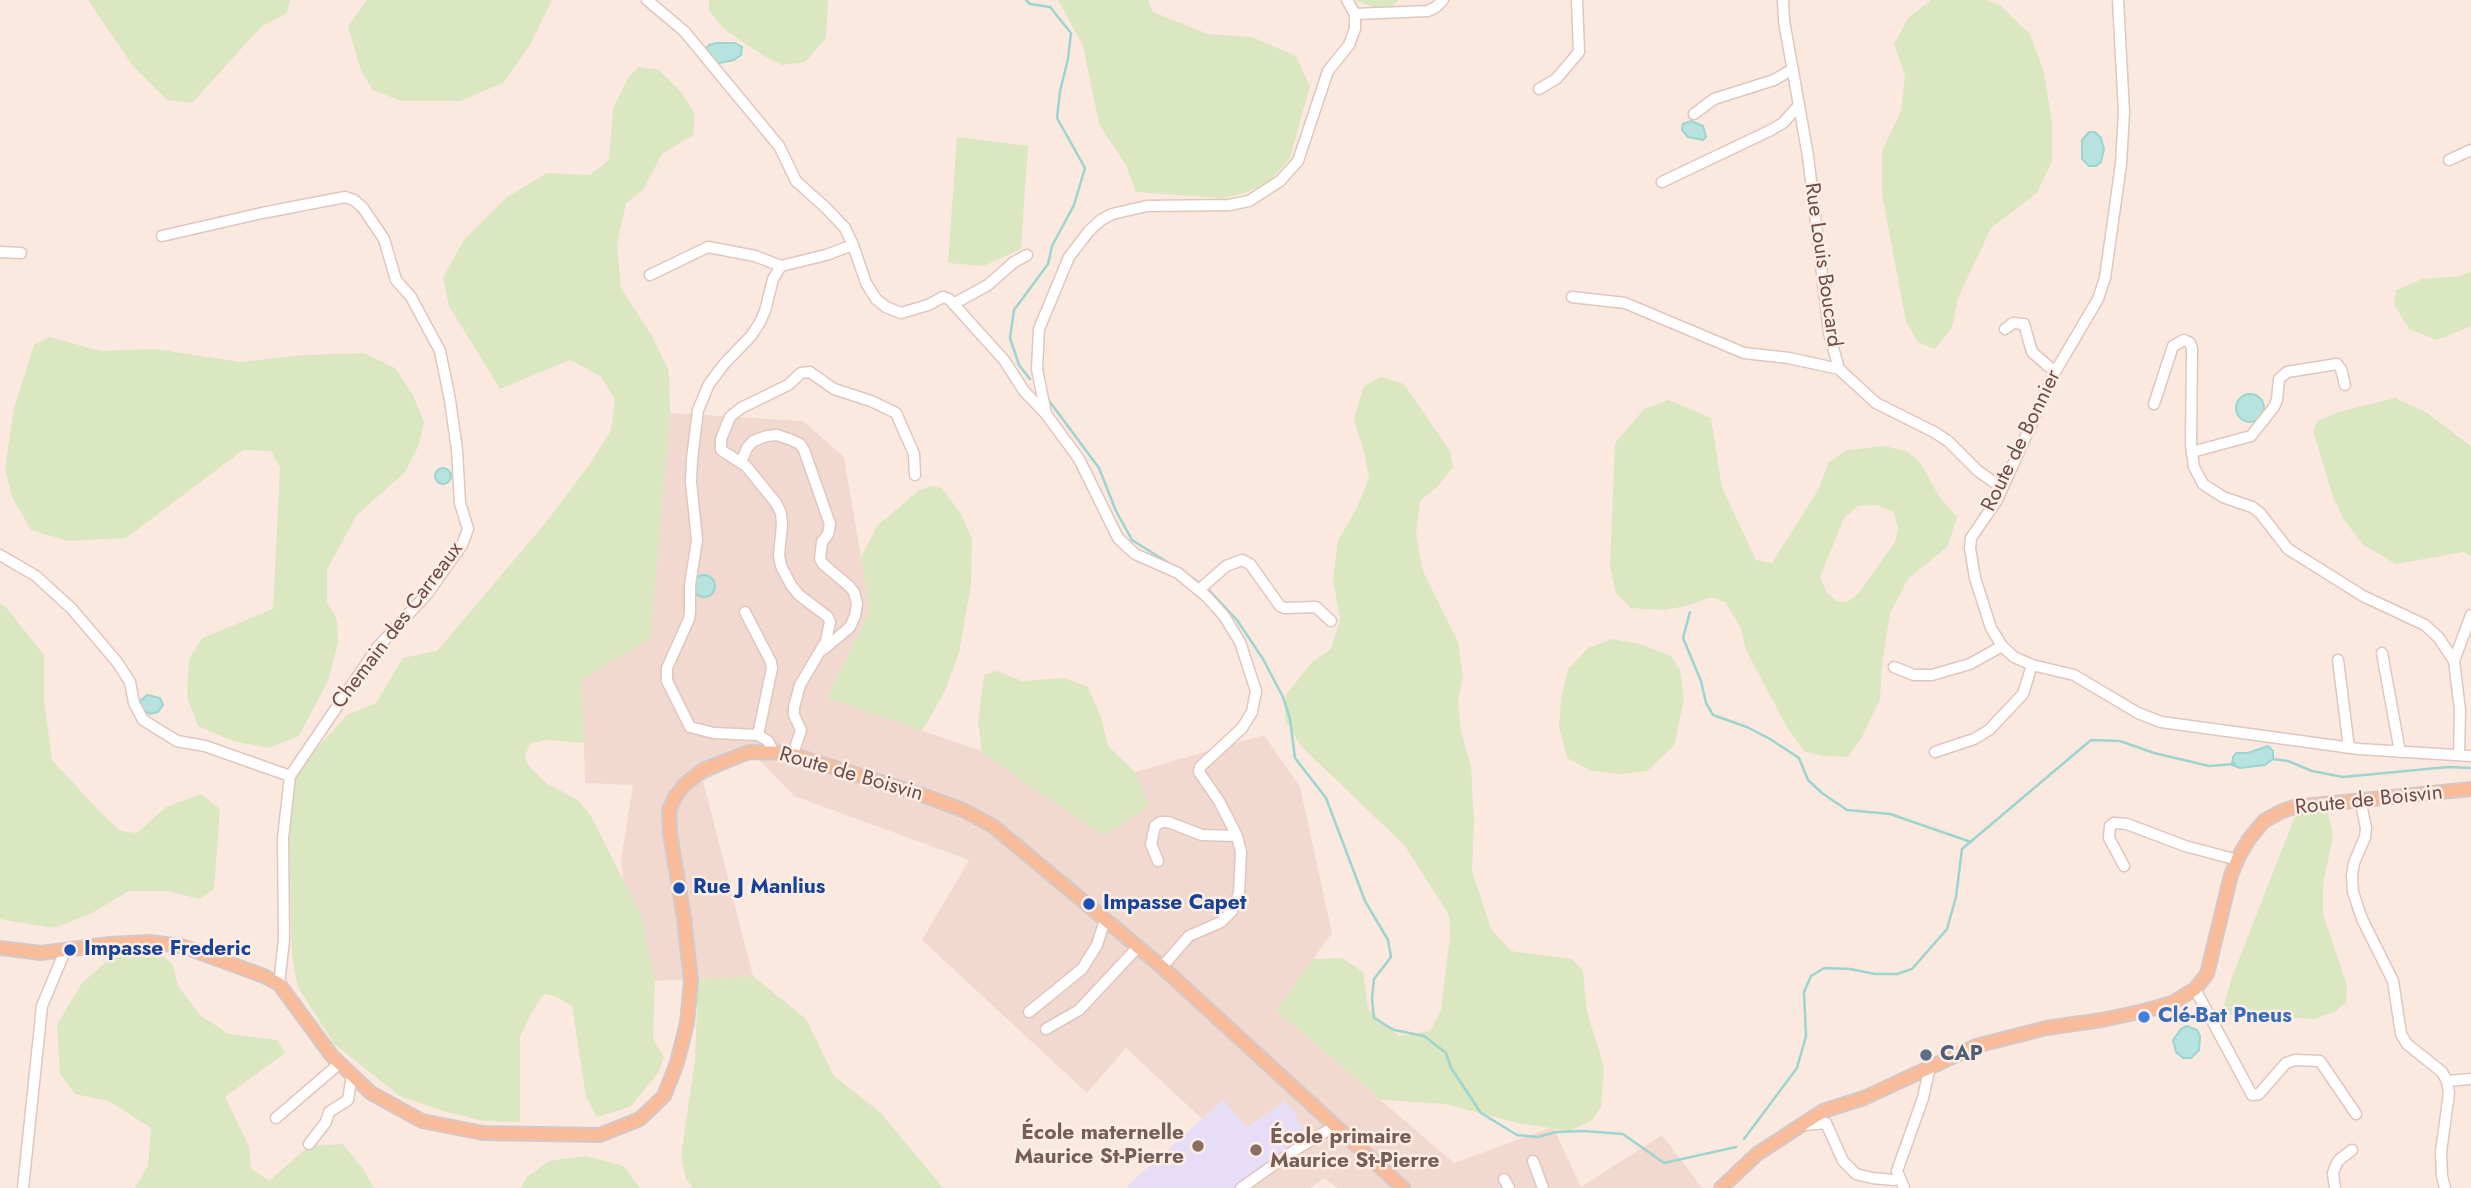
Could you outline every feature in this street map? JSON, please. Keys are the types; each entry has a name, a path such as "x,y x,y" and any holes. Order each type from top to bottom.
{"main road":[{"name":"Route de Boisvin","path":"0,948 41,953 110,944 182,946 264,975 279,984 332,1056 371,1093 422,1121 483,1133 600,1135 640,1119 664,1096 677,1063 687,1023 691,981 669,810 684,785 703,770 749,751 793,754 928,797 963,810 993,826 1162,967 1403,1188"},
{"name":"Route de Boisvin","path":"2195,989 2207,974 2231,875 2249,839 2264,821 2280,811 2294,807 2471,789"},
{"path":"1721,1188 1757,1154 1823,1111 1864,1098 1976,1046 1998,1038 2144,1011 2172,1003 2195,989"}],"street":[{"path":"647,0 684,31 779,146 796,181 845,228 866,283 876,299 901,313 943,298 955,303 1004,360 1024,391 1046,414 1079,459 1118,538 1135,554 1178,573 1199,590 1224,616 1240,642 1256,691 1252,712 1242,728 1200,767 1199,772 1219,801 1237,836 1241,852 1239,892 1232,911 1221,922 1189,936 1162,967"},
{"path":"1046,414 1037,369 1039,329 1069,257 1089,231 1112,214 1147,206 1229,205 1250,201 1280,181 1298,161 1324,79 1349,45 1355,29 1355,13 1347,0"},
{"path":"1355,13 1427,11 1443,0"},
{"path":"1539,89 1556,79 1579,52 1577,0"},
{"name":"Rue Louis Boucard","path":"1783,0 1808,156 1829,333 1839,369 1876,403 1948,441 1978,471 2002,488"},
{"name":"Route de Bonnier","path":"2118,0 2124,124 2105,278 2098,299 2055,372 1992,509 1972,534 1970,548 1985,614 2002,646 2014,656 2032,665 2074,675 2138,713 2161,722 2349,748 2471,755"},
{"path":"1694,114 1714,99 1774,80 1793,69"},
{"path":"1662,182 1771,130 1783,123 1799,105"},
{"path":"2449,160 2471,150"},
{"name":"Chemain des Carreaux","path":"162,236 345,197 354,200 363,208 384,239 396,280 411,297 440,351 457,450 460,503 468,530 462,545 427,594 377,648 290,776 283,838 284,940 279,984"},
{"path":"650,275 708,247 755,256 781,266 853,245"},
{"path":"0,252 21,253"},
{"path":"955,303 988,285 1027,254"},
{"path":"773,751 768,741 758,735 714,733 690,727 665,673 689,620 690,585 697,540 691,482 698,410 709,384 759,324 781,266"},
{"path":"1572,297 1625,303 1744,353 1788,358 1839,369"},
{"path":"2005,329 2013,323 2024,324 2032,352 2055,372"},
{"path":"2154,404 2173,346 2184,340 2190,343 2192,452 2194,467 2203,484 2223,497 2252,507 2260,513 2288,549 2381,606 2404,613 2425,625 2439,638 2454,661 2460,710 2459,755"},
{"path":"2192,452 2251,436 2274,407 2279,379 2287,372 2337,364 2345,385"},
{"path":"793,754 801,730 794,715 800,685 830,632 831,622 799,594 781,566 779,555 782,524 776,503 741,462 721,450 721,439 730,416 788,385 801,373 810,372 834,389 871,401 896,413 914,454 915,475"},
{"path":"741,462 747,448 767,436 778,435 789,439 800,444 804,450 830,524 828,534 822,542 820,559 850,587 857,604 850,627 819,654"},
{"path":"0,555 36,576 72,609 117,662 130,682 134,703 143,720 177,741 205,746 290,776"},
{"path":"1199,590 1226,566 1242,560 1250,564 1280,606 1316,607 1331,621"},
{"path":"745,612 772,668 758,735"},
{"path":"2454,661 2471,614"},
{"path":"1894,667 1914,675 1932,675 1970,664 2002,646"},
{"path":"2382,653 2400,752"},
{"path":"2338,660 2349,748"},
{"path":"1935,752 1989,730 2023,694 2032,665"},
{"path":"2360,799 2366,828 2354,863 2353,892 2362,919 2393,981 2401,1034 2407,1044 2442,1072 2447,1081 2449,1093 2441,1153 2445,1188"},
{"path":"1158,861 1151,844 1155,826 1161,822 1168,822 1202,835 1237,836"},
{"path":"2124,866 2109,838 2109,831 2114,823 2127,824 2185,846 2238,860"},
{"path":"1028,1012 1082,969 1097,945 1105,920"},
{"path":"1046,1029 1079,1010 1138,947"},
{"path":"23,1188 42,1006 65,951"},
{"path":"2195,989 2252,1095 2259,1094 2286,1063 2295,1059 2320,1061 2356,1114"},
{"path":"275,1118 340,1063"},
{"path":"1895,1180 1925,1091 1930,1066"},
{"path":"309,1144 326,1122 329,1111 348,1100 352,1075"},
{"path":"2447,1081 2471,1079"},
{"path":"1801,1124 1826,1123 1843,1161 1856,1174 1895,1180 1904,1188"},
{"path":"1241,1188 1335,1126"},
{"path":"2335,1188 2333,1173 2336,1165 2352,1150"},
{"path":"1533,1161 1543,1188"}],"shaded area":[{"path":"670,413 803,421 844,457 870,610 827,698 979,750 1104,836 1148,805 1135,772 1264,735 1300,787 1332,933 1276,1010 1454,1163 1553,1127 1581,1187 1662,1135 1702,1188 1338,1188 1324,1178 1310,1188 1238,1188 1296,1119 1285,1101 1247,1128 1223,1100 1202,1119 1126,1048 1087,1093 922,940 969,860 794,796 755,756 703,781 753,976 635,982 621,860 633,785 585,783 582,679 650,638"},
{"name":"École primaire Maurice St-Pierre","path":"1223,1100 1247,1128 1285,1101 1311,1136 1238,1188 1128,1188 1127,1186"}],"green space":[{"path":"88,0 290,0 287,13 261,27 192,103 167,100 133,66"},
{"path":"367,0 552,0 530,45 503,83 460,101 401,101 373,90 361,71 348,26"},
{"path":"709,0 828,0 826,38 805,62 782,65 725,30 709,11"},
{"path":"1058,0 1148,0 1153,12 1208,34 1252,37 1296,56 1310,86 1290,158 1268,183 1245,193 1222,198 1136,192 1126,165 1099,124 1083,46"},
{"path":"1355,0 1399,0 1390,9 1373,7"},
{"path":"1931,0 1988,0 2001,6 2030,34 2044,72 2052,123 2052,161 2037,193 1991,228 1958,298 1952,328 1935,349 1918,342 1906,322 1882,194 1882,151 1901,111 1905,76 1894,44 1908,18"},
{"path":"639,67 659,70 682,93 695,114 693,135 662,154 643,190 626,203 617,245 621,288 652,336 669,371 670,413 650,639 582,679 584,743 547,740 531,743 525,755 528,765 546,783 578,800 591,816 641,915 655,981 653,1038 664,1057 658,1073 630,1107 597,1117 586,1097 572,1006 555,996 544,994 520,1037 520,1122 483,1121 400,1096 334,1044 298,987 292,956 288,796 298,769 347,715 376,703 403,658 437,651 547,521 592,461 611,430 615,399 600,376 570,360 500,389 449,306 443,278 464,240 507,197 547,173 590,175 609,160 613,109 629,76"},
{"path":"957,137 1028,146 1021,249 984,266 948,263"},
{"path":"2471,271 2471,326 2437,340 2409,329 2394,304 2396,290 2422,279 2461,276"},
{"path":"50,337 101,351 156,349 240,362 304,355 364,353 395,368 413,395 424,422 419,445 405,472 356,516 327,570 327,602 337,619 338,642 328,681 299,736 269,748 233,741 198,726 187,697 189,659 202,638 273,609 280,467 271,451 243,450 126,538 68,541 31,530 12,497 5,468 14,408 34,345"},
{"path":"1381,377 1404,384 1450,451 1453,467 1438,486 1420,501 1416,533 1422,569 1458,642 1463,676 1458,701 1461,732 1471,766 1474,820 1472,871 1491,929 1511,951 1572,959 1583,971 1587,1012 1604,1067 1601,1107 1592,1120 1570,1131 1517,1123 1446,1104 1381,1100 1276,1010 1313,959 1342,958 1363,972 1368,1009 1399,1036 1430,1031 1441,1010 1450,936 1449,915 1405,846 1301,746 1285,720 1286,695 1312,662 1331,649 1340,619 1333,580 1338,540 1356,510 1369,478 1354,419 1364,386"},
{"path":"2395,398 2426,412 2471,446 2471,557 2464,552 2396,564 2362,544 2343,518 2333,497 2313,430 2318,421 2338,412"},
{"path":"1669,400 1711,418 1722,488 1756,560 1772,563 1818,490 1829,462 1847,450 1884,446 1906,451 1919,461 1939,496 1957,517 1948,546 1908,579 1890,613 1880,699 1862,737 1848,757 1821,756 1804,751 1787,727 1746,650 1741,628 1725,602 1711,597 1687,606 1662,610 1630,608 1616,593 1610,567 1615,443 1644,409","holes":["1877,505 1894,512 1898,529 1895,542 1858,594 1847,602 1837,601 1827,593 1820,577 1844,518 1858,506"]},
{"path":"930,486 942,488 961,514 972,539 971,584 959,653 945,691 922,731 827,698 870,610 861,557 877,526 918,491"},
{"path":"0,604 5,606 44,655 44,700 52,760 104,816 121,831 137,833 166,807 201,794 220,809 214,889 199,899 168,891 129,891 90,914 54,928 0,919"},
{"path":"1612,639 1640,644 1671,656 1680,670 1684,699 1674,746 1647,771 1622,774 1592,771 1567,758 1559,727 1561,699 1568,669 1588,648"},
{"path":"997,671 1022,681 1063,678 1087,686 1101,716 1108,746 1135,772 1149,805 1104,836 982,753 978,723 984,675"},
{"path":"2328,812 2333,837 2323,885 2323,914 2347,985 2346,1003 2334,1012 2315,1019 2230,1015 2224,1005 2232,977 2294,819 2298,814"},
{"path":"160,953 173,965 178,986 201,1016 229,1034 277,1040 285,1053 225,1097 249,1146 251,1168 269,1181 309,1146 343,1144 374,1188 135,1188 148,1166 151,1128 109,1101 75,1094 60,1074 57,1025 82,983 113,956"},
{"path":"753,976 806,1019 834,1076 881,1113 943,1188 693,1188 686,1179 681,1155 695,1060 698,979"},
{"path":"586,1156 624,1166 640,1188 521,1188 527,1177 549,1161"}],"water":[{"path":"716,43 735,43 742,47 741,55 734,60 719,63 711,60 705,50"},
{"path":"1691,121 1703,126 1706,137 1703,140 1688,137 1682,130 1683,124"},
{"path":"2089,132 2095,132 2101,138 2104,149 2101,162 2096,166 2089,166 2082,159 2082,140"},
{"path":"2250,394 2260,398 2264,408 2260,418 2250,422 2240,418 2236,408 2240,398"},
{"path":"440,468 446,468 451,476 449,482 440,484 435,479 435,473"},
{"path":"704,575 712,578 715,586 712,594 704,597 696,594 693,586 696,578"},
{"path":"147,695 160,698 163,705 158,712 150,714 141,709 139,702"},
{"path":"2268,746 2273,751 2273,759 2265,765 2240,768 2232,765 2236,753 2248,753"},
{"path":"2187,1026 2197,1030 2200,1036 2199,1050 2191,1058 2183,1058 2176,1052 2173,1040 2181,1029"}],"waterway":[{"path":"1026,0 1030,4 1050,7 1071,33 1057,118 1085,168 1074,205 1052,246 1048,264 1014,310 1010,338 1019,365 1030,379"},
{"path":"1047,398 1099,468 1116,511 1132,540 1175,567"},
{"path":"1181,570 1201,584"},
{"path":"1207,588 1237,620 1263,659 1283,697 1290,719 1295,758 1326,798 1365,901 1388,940 1391,957 1374,979 1374,1018 1394,1030 1424,1036 1446,1053 1451,1068 1481,1113 1517,1135 1538,1137 1556,1132 1584,1131 1623,1134 1664,1163 1736,1147"},
{"path":"1690,612 1683,638 1701,681 1706,703 1713,715 1747,727 1799,758 1808,780 1847,810 1890,814 1971,842"},
{"path":"1744,1139 1797,1068 1806,1036 1804,992 1811,976 1824,968 1875,974 1897,974 1912,969 1947,929 1956,897 1962,849 2091,740 2120,741 2154,753 2209,766 2235,764"},
{"path":"2273,759 2343,777 2448,767 2471,768"}],"place":[{"name":"Rue J Manlius","path":"679,888"},
{"name":"Impasse Capet","path":"1089,904"},
{"name":"Impasse Frederic","path":"70,950"},
{"name":"Clé-Bat Pneus","path":"2144,1017"},
{"name":"CAP","path":"1926,1055"},
{"name":"École maternelle Maurice St-Pierre","path":"1198,1146"},
{"name":"École primaire Maurice St-Pierre","path":"1256,1150"}]}
